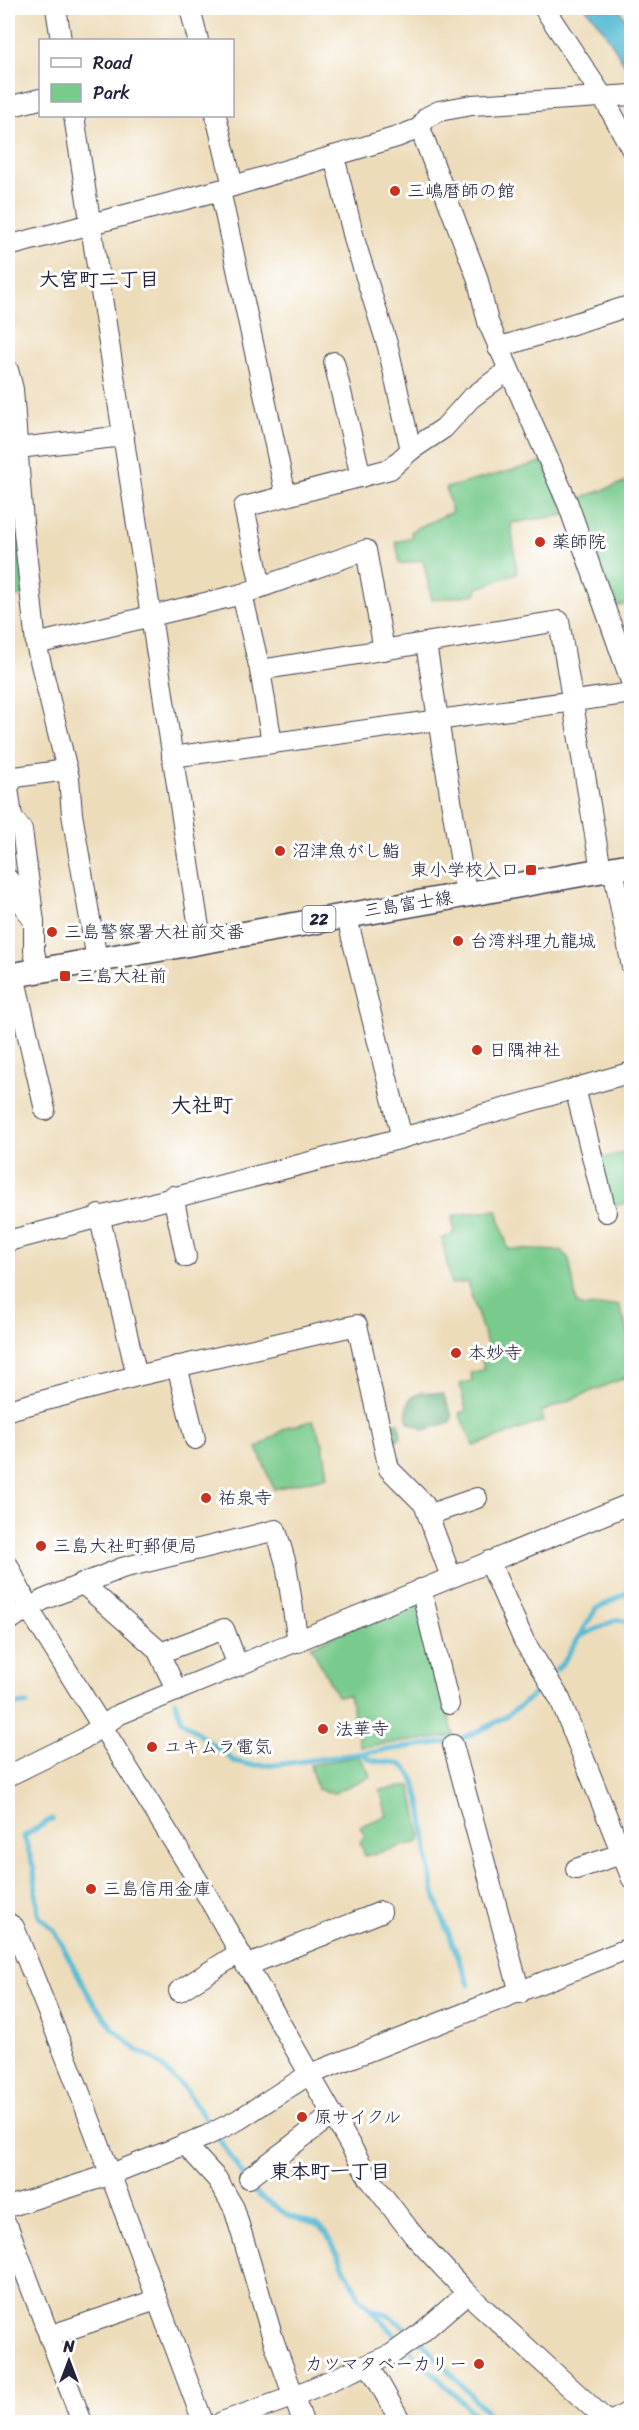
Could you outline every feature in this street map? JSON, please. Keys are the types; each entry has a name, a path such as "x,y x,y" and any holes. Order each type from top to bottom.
{"main road":[{"name":"三島富士線","path":"11,976 346,914 615,868"}],"street":[{"path":"56,8 61,39"},
{"path":"190,8 191,39"},
{"path":"544,8 616,96 632,150"},
{"path":"8,246 227,188 334,156 420,128 427,117 439,111 472,105 616,96"},
{"path":"8,107 39,99"},
{"path":"74,117 201,941"},
{"path":"216,117 227,188 286,496"},
{"path":"420,128 477,277 488,322 507,371 568,504 632,684"},
{"path":"334,156 355,242 385,338 411,450"},
{"path":"498,348 632,305"},
{"path":"334,362 361,477"},
{"path":"8,370 13,389 23,523 36,644 67,770 97,960"},
{"path":"272,743 260,669 244,507 390,469 411,450 444,428 470,399 507,371"},
{"path":"18,448 124,436"},
{"path":"36,644 252,590 366,550 384,650"},
{"path":"260,669 559,621 573,702 615,868 632,967"},
{"path":"426,644 466,894"},
{"path":"172,757 632,693"},
{"path":"38,970 34,951 34,922 22,830 12,817 9,787 15,777 67,770"},
{"path":"8,879 34,922"},
{"path":"346,914 402,1138"},
{"path":"11,976 45,1110"},
{"path":"8,1241 99,1215 402,1138 632,1072"},
{"path":"574,1088 606,1212"},
{"path":"173,1196 186,1257"},
{"path":"99,1215 136,1376"},
{"path":"8,1410 177,1366 357,1325 392,1474 418,1496 428,1515 451,1576"},
{"path":"177,1366 195,1439"},
{"path":"428,1515 477,1498"},
{"path":"8,1776 83,1739 100,1725 120,1714 632,1503"},
{"path":"8,1621 82,1583 122,1568 276,1530 286,1564 298,1642"},
{"path":"489,1561 524,1641 560,1699 632,1879"},
{"path":"8,1565 29,1609 208,1897 369,2178 414,2236 467,2293 610,2422 632,2410"},
{"path":"82,1583 135,1627 160,1653 177,1691"},
{"path":"421,1589 449,1704"},
{"path":"160,1653 224,1629 238,1666"},
{"path":"453,1745 519,1993"},
{"path":"576,1869 621,1854"},
{"path":"179,1991 243,1959 381,1912"},
{"path":"8,1923 14,1927 77,2085 203,2422"},
{"path":"8,2206 109,2175 185,2144 238,2120 308,2075 632,1947"},
{"path":"249,2178 332,2115"},
{"path":"185,2144 217,2179 234,2208 292,2397 303,2422"},
{"path":"8,2227 82,2422"},
{"path":"222,2422 292,2397 369,2365 403,2348 467,2293"},
{"path":"49,2336 156,2300"},
{"path":"369,2365 401,2422"}],"green space":[{"path":"543,462 566,515 511,523 517,573 477,588 476,594 432,600 423,560 400,564 396,542 412,538 411,531 452,512 446,488"},
{"path":"13,473 25,595 8,598 8,474"},
{"path":"631,480 631,603 613,607 575,500"},
{"path":"631,1151 631,1202 612,1206 600,1159"},
{"path":"497,1210 508,1249 562,1251 569,1259 577,1304 583,1307 619,1305 631,1340 631,1375 541,1412 544,1421 474,1446 459,1413 466,1411 460,1384 472,1381 471,1373 484,1369 481,1354 489,1350 467,1282 451,1284 442,1239 455,1233 452,1217"},
{"path":"422,1392 443,1394 452,1416 451,1422 425,1430 408,1422 408,1403 412,1397"},
{"path":"385,1419 399,1423 401,1437 398,1440 389,1440"},
{"path":"313,1421 323,1444 328,1476 274,1489 257,1448 287,1427"},
{"path":"415,1601 420,1606 454,1736 360,1747 349,1695 337,1696 311,1646"},
{"path":"359,1756 371,1776 334,1793 317,1789 310,1765"},
{"path":"411,1786 421,1836 419,1842 365,1856 360,1842 365,1836 360,1826 387,1816 380,1790"}],"water":[{"path":"586,8 618,8 631,28 631,75 605,32"}],"waterway":[{"path":"556,1670 565,1660 596,1609 632,1590"},
{"path":"579,1637 618,1619 627,1622 632,1630"},
{"path":"175,1701 181,1720 234,1761 251,1765 274,1765 454,1741 502,1719 543,1685"},
{"path":"8,1705 27,1704"},
{"path":"362,1753 373,1760 400,1764 410,1773 419,1798 435,1895 469,1985"},
{"path":"52,1819 24,1836 34,1869 38,1915 54,1930 91,1999 112,2027 137,2050 154,2059 186,2090 255,2193 289,2216 318,2225 326,2232 360,2298 402,2342"},
{"path":"373,2309 391,2317 415,2335 496,2422"},
{"path":"409,2349 482,2422"}],"place":[{"name":"三嶋暦師の館","path":"395,191"},
{"name":"薬師院","path":"540,542"},
{"name":"沼津魚がし鮨","path":"280,851"},
{"name":"東小学校入口","path":"531,870"},
{"name":"三島警察署大社前交番","path":"52,932"},
{"name":"台湾料理九龍城","path":"458,941"},
{"name":"三島大社前","path":"65,976"},
{"name":"日隅神社","path":"477,1050"},
{"name":"本妙寺","path":"456,1353"},
{"name":"祐泉寺","path":"206,1498"},
{"name":"三島大社町郵便局","path":"41,1546"},
{"name":"法華寺","path":"323,1729"},
{"name":"ユキムラ電気","path":"152,1747"},
{"name":"三島信用金庫","path":"91,1889"},
{"name":"原サイクル","path":"302,2117"},
{"name":"カツマタベーカリー","path":"479,2364"}],"district":[{"name":"大宮町二丁目","path":"99,279"},
{"name":"大社町","path":"202,1105"},
{"name":"東本町一丁目","path":"330,2171"}]}
